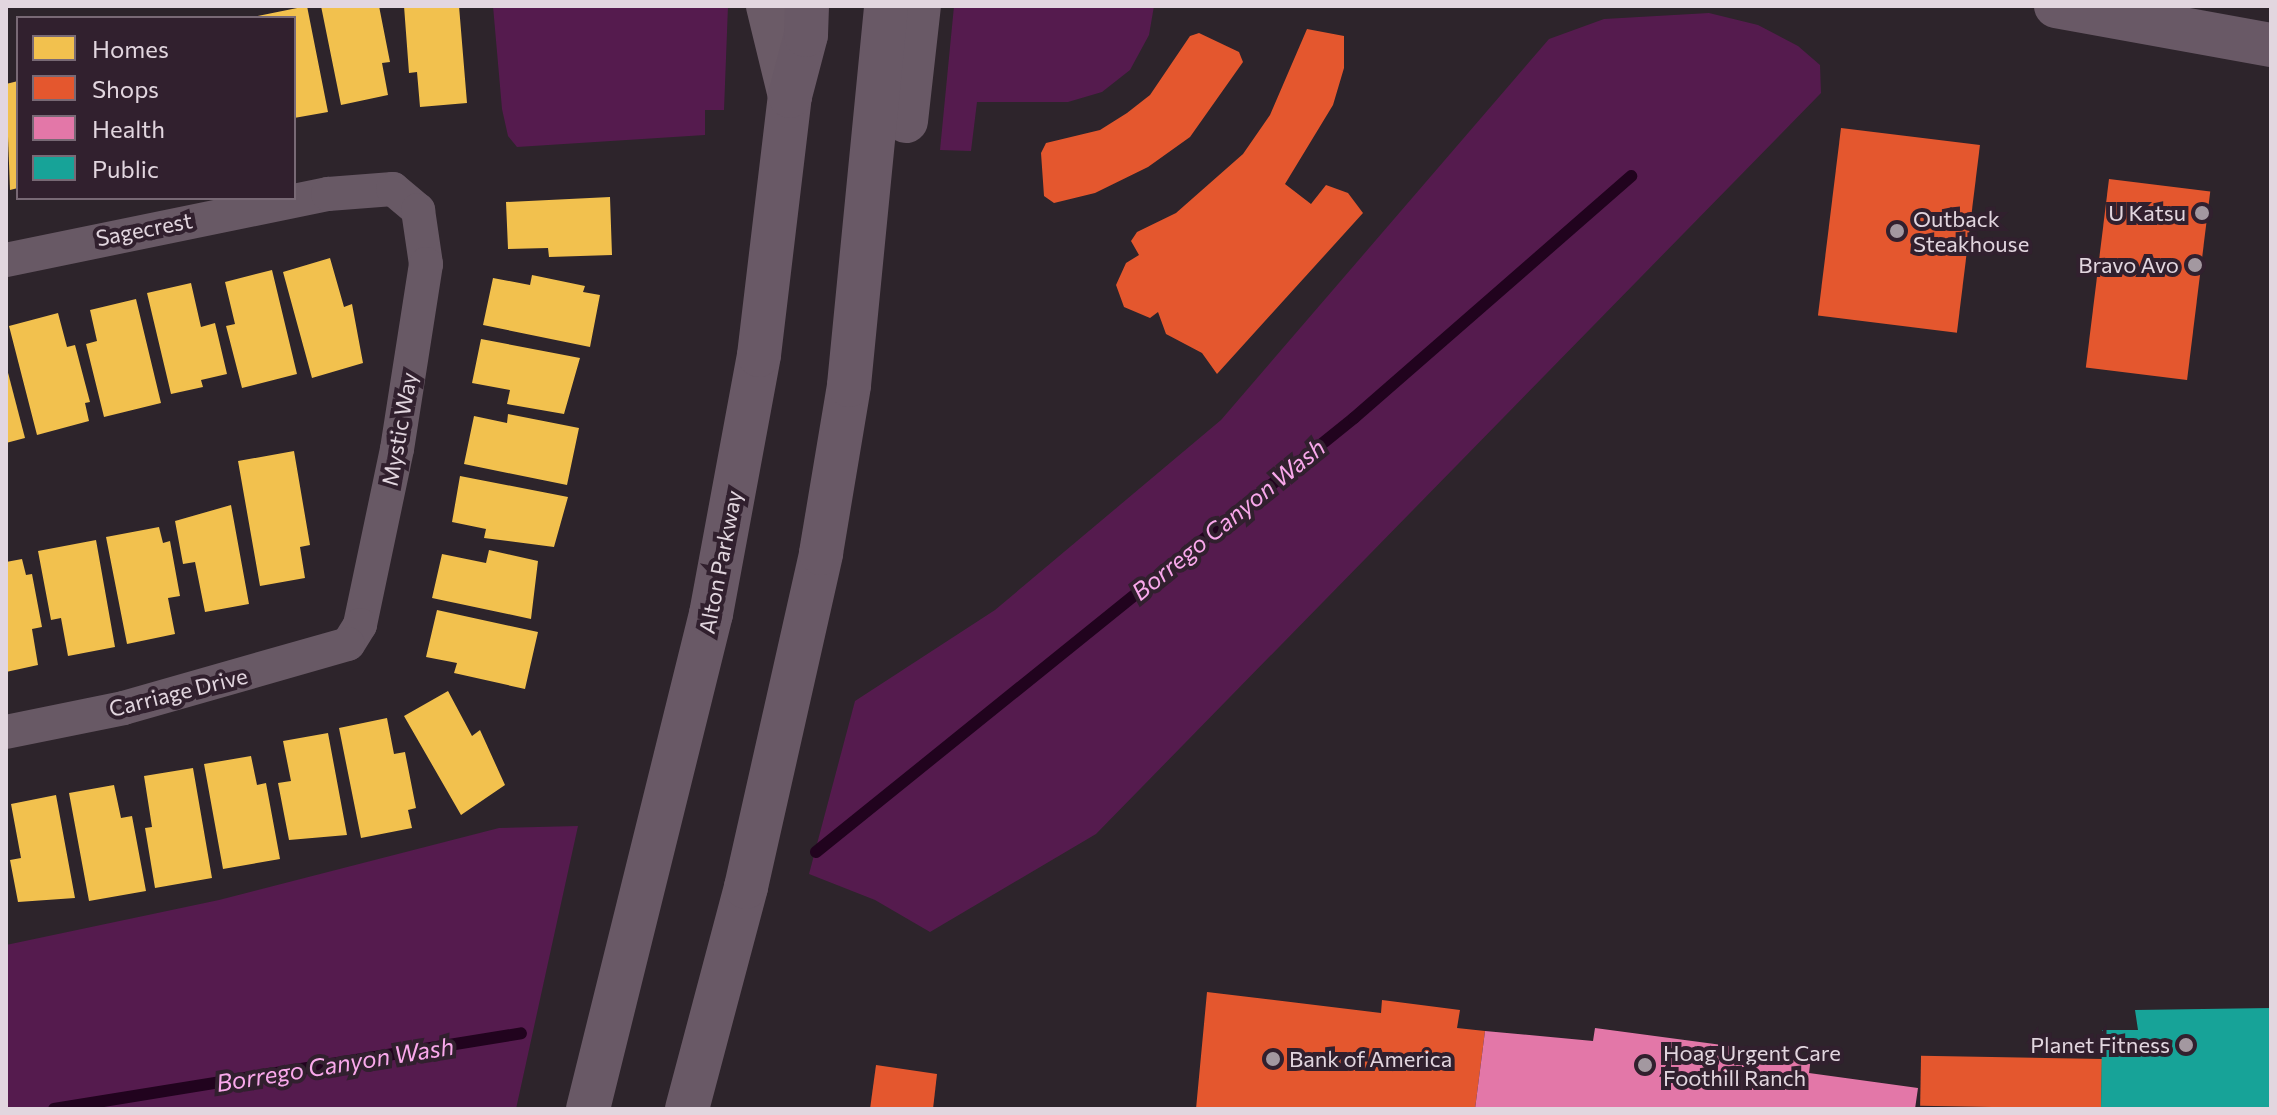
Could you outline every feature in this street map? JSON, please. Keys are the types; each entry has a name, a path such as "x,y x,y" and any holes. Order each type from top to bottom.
{"main road":[{"path":"768,6 790,96"},
{"name":"Alton Parkway","path":"588,1109 711,614 759,355 790,96 807,6"},
{"path":"687,1109 746,887 821,553 849,385 886,6"},
{"path":"869,204 901,162 919,6"},
{"path":"2056,6 2271,45"}],"street":[{"name":"Sagecrest","path":"6,260 328,194 393,189 418,210"},
{"name":"Mystic Way","path":"348,644 360,625 397,449 426,264 418,210"},
{"name":"Carriage Drive","path":"6,732 124,708 348,644"}],"shaded area":[{"path":"493,6 728,6 724,110 705,110 705,135 517,147 508,136 502,109"},
{"path":"954,6 1154,6 1149,35 1130,70 1102,92 1068,102 977,102 971,151 940,150"},
{"path":"1709,13 1758,25 1798,46 1820,65 1821,93 1096,834 930,932 875,900 809,874 855,701 995,610 1221,420 1549,39 1604,19"},
{"path":"578,826 516,1109 6,1109 6,945 219,900 499,828"}],"building: Homes":[{"path":"307,6 328,112 296,118 296,16 258,16"},
{"path":"321,6 379,6 390,62 382,63 388,95 341,105"},
{"path":"404,6 459,6 467,103 420,107 417,72 409,73"},
{"path":"16,82 16,188 10,190 6,84"},
{"path":"610,197 612,255 549,257 548,248 508,249 506,202"},
{"path":"330,258 344,307 352,304 363,363 312,378 283,272"},
{"path":"272,270 297,374 242,388 226,326 235,324 225,282"},
{"path":"532,275 585,286 583,292 600,295 590,347 483,325 493,278 530,285"},
{"path":"191,283 201,327 215,323 227,374 201,380 203,387 171,394 147,293"},
{"path":"136,299 161,403 104,417 86,344 97,341 90,310"},
{"path":"58,313 67,347 75,345 90,402 85,403 89,421 37,435 9,326"},
{"path":"481,339 580,358 564,414 507,404 510,390 472,383"},
{"path":"6,365 25,438 6,443"},
{"path":"508,414 579,428 567,485 464,464 474,416 507,423"},
{"path":"294,451 310,545 300,547 305,578 260,586 238,461"},
{"path":"460,476 568,497 554,547 484,538 486,529 452,522"},
{"path":"231,505 249,604 205,612 195,562 183,564 175,521"},
{"path":"159,527 163,543 170,541 180,596 168,598 175,634 127,644 106,537"},
{"path":"96,540 115,647 68,656 61,618 51,620 38,551"},
{"path":"489,550 538,561 531,619 432,598 442,554 486,563"},
{"path":"22,559 26,575 32,574 42,627 32,629 38,665 6,672 6,562"},
{"path":"437,610 538,632 525,689 454,673 457,663 426,657"},
{"path":"448,691 472,736 480,730 505,785 461,815 404,716"},
{"path":"387,718 394,754 405,752 416,808 408,810 412,828 361,838 339,728"},
{"path":"328,733 347,835 289,840 278,783 291,781 283,741"},
{"path":"251,756 257,785 266,783 280,859 223,869 204,764"},
{"path":"193,768 212,878 155,888 145,828 152,827 144,776"},
{"path":"114,785 121,818 132,816 146,891 89,901 69,793"},
{"path":"56,795 75,898 18,902 10,860 21,858 11,804"}],"building: Shops":[{"path":"1307,29 1344,36 1344,68 1333,105 1285,184 1311,204 1326,185 1348,193 1363,213 1217,374 1202,353 1166,334 1158,312 1150,318 1124,307 1116,285 1126,263 1139,255 1131,241 1137,232 1176,213 1243,154 1270,115"},
{"path":"1199,33 1239,52 1243,62 1190,137 1148,167 1095,193 1054,203 1044,196 1041,153 1046,143 1100,130 1127,113 1150,95 1190,36"},
{"name":"Outback Steakhouse","path":"1841,128 1980,145 1957,333 1818,316"},
{"path":"2109,179 2210,191 2187,380 2086,368"},
{"path":"1207,992 1381,1013 1382,1000 1460,1010 1457,1028 1485,1031 1475,1109 1196,1109"},
{"path":"1921,1056 2102,1059 2101,1109 1920,1106"},
{"path":"876,1065 937,1074 933,1109 870,1109"}],"building: Health":[{"name":"Hoag Urgent Care Foothill Ranch","path":"1595,1028 1811,1057 1809,1073 1918,1088 1915,1109 1475,1109 1485,1031 1593,1041"}],"building: Public":[{"name":"Planet Fitness","path":"2271,1008 2271,1109 2101,1109 2102,1030 2138,1030 2135,1010"}],"waterway":[{"name":"Borrego Canyon Wash","path":"816,852 1354,418 1631,176"},
{"name":"Borrego Canyon Wash","path":"54,1109 521,1033"}],"place":[{"name":"U Katsu","path":"2202,213"},
{"name":"Outback Steakhouse","path":"1897,231"},
{"name":"Bravo Avo","path":"2195,265"},
{"name":"Planet Fitness","path":"2186,1045"},
{"name":"Bank of America","path":"1273,1059"},
{"name":"Hoag Urgent Care Foothill Ranch","path":"1645,1065"}]}
